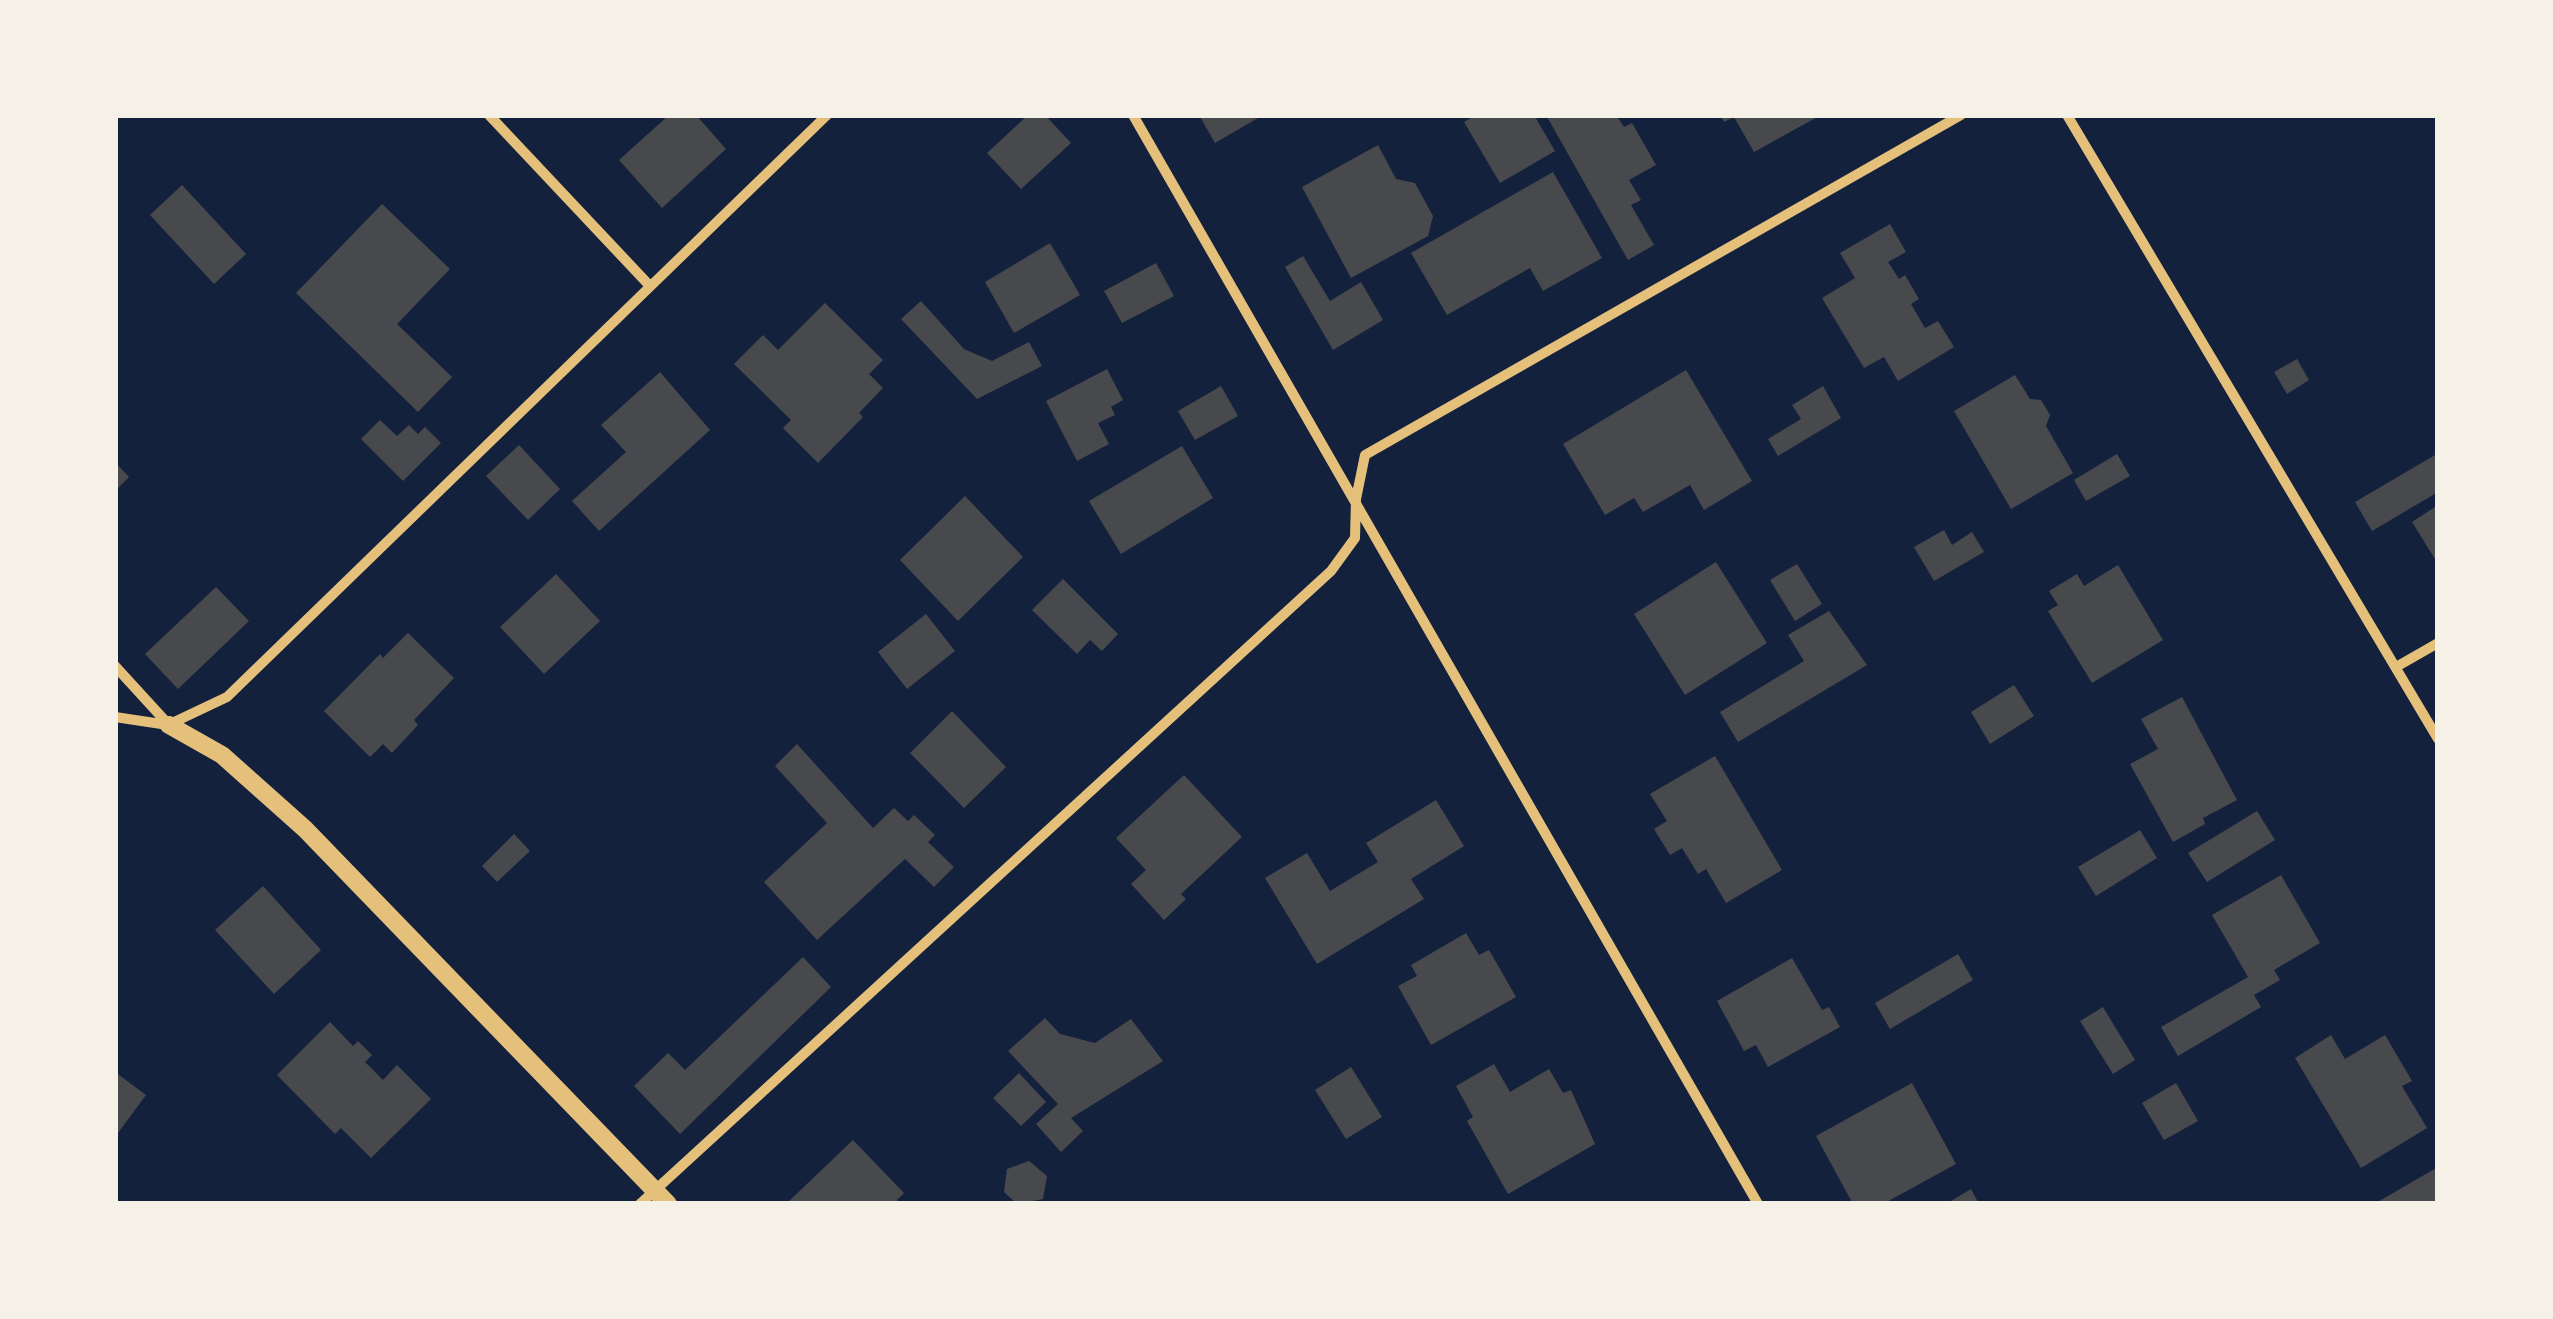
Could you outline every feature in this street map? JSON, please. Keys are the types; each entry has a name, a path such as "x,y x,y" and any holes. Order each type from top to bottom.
{"street":[{"path":"489,115 649,285"},
{"path":"115,716 169,725 227,697 827,115"},
{"path":"1133,115 1758,1204"},
{"path":"640,1204 662,1197 1331,571 1355,538 1356,500 1365,455 1961,115"},
{"path":"2067,115 2438,738"},
{"path":"2396,667 2438,643"},
{"path":"115,666 169,725 222,755 305,829 662,1197"}],"building":[{"path":"669,115 696,115 726,149 662,208 619,160"},
{"path":"1028,115 1045,115 1071,143 1021,189 987,153"},
{"path":"1199,115 1257,115 1258,118 1215,143"},
{"path":"1476,115 1534,115 1555,151 1500,183 1464,122"},
{"path":"1546,115 1616,115 1624,127 1632,123 1656,165 1629,180 1641,200 1631,205 1654,245 1628,260"},
{"path":"1720,115 1821,115 1754,152 1734,117 1724,122"},
{"path":"1378,145 1396,179 1415,183 1433,216 1428,236 1351,278 1302,187"},
{"path":"1553,172 1602,258 1543,291 1530,268 1447,315 1411,253"},
{"path":"182,185 246,254 214,284 150,215"},
{"path":"382,204 450,269 397,324 452,377 418,412 296,293"},
{"path":"1890,224 1906,252 1888,262 1899,279 1905,275 1919,299 1911,304 1925,328 1938,321 1954,347 1898,381 1884,357 1864,368 1822,298 1855,278 1840,253"},
{"path":"1050,243 1080,295 1014,333 985,282"},
{"path":"1303,256 1330,301 1361,282 1383,320 1333,350 1285,267"},
{"path":"1156,263 1174,296 1122,323 1104,291"},
{"path":"921,301 964,349 992,361 1029,342 1042,366 977,399 901,319"},
{"path":"825,303 883,360 869,374 883,388 859,413 863,417 818,463 783,428 791,420 734,364 763,335 778,350"},
{"path":"2297,359 2309,380 2287,394 2274,372"},
{"path":"1107,369 1123,400 1111,407 1115,415 1098,423 1109,444 1077,461 1046,401"},
{"path":"1686,370 1752,481 1704,510 1690,485 1643,512 1634,498 1605,515 1563,444"},
{"path":"660,372 710,430 599,531 572,501 626,452 601,425"},
{"path":"2015,375 2030,399 2041,400 2050,415 2046,426 2073,473 2011,509 1954,411"},
{"path":"1221,386 1238,416 1195,440 1178,411"},
{"path":"1823,386 1841,418 1778,456 1768,439 1801,419 1792,405"},
{"path":"380,420 397,436 409,425 418,434 425,427 441,443 403,481 361,439"},
{"path":"519,445 560,489 528,520 486,476"},
{"path":"1182,446 1213,498 1121,554 1089,501"},
{"path":"2117,454 2130,476 2086,501 2074,480"},
{"path":"2435,455 2438,492 2372,531 2355,502"},
{"path":"115,462 129,477 115,491"},
{"path":"965,496 1023,557 958,621 900,560"},
{"path":"2438,505 2438,564 2412,522"},
{"path":"1944,530 1952,545 1972,532 1984,552 1934,581 1914,547"},
{"path":"1716,562 1767,643 1685,695 1634,614"},
{"path":"1797,564 1822,604 1795,621 1770,580"},
{"path":"2118,565 2163,640 2092,683 2048,611 2058,605 2049,591 2077,574 2084,586"},
{"path":"556,574 600,621 544,674 500,627"},
{"path":"1063,579 1118,634 1102,651 1090,640 1077,654 1032,610"},
{"path":"216,587 249,621 178,689 145,654"},
{"path":"1829,611 1867,665 1738,742 1720,712 1804,661 1788,635"},
{"path":"926,614 955,651 907,689 878,652"},
{"path":"408,633 454,678 414,720 418,725 392,753 383,744 370,757 324,711 380,654 383,658"},
{"path":"2014,685 2034,716 1990,744 1971,712"},
{"path":"2182,697 2237,800 2203,818 2205,824 2173,842 2130,764 2158,749 2141,719"},
{"path":"952,711 1006,767 964,808 910,753"},
{"path":"797,744 873,828 894,808 908,821 914,815 935,835 928,842 954,867 934,887 905,859 817,940 764,882 827,823 775,766"},
{"path":"1715,756 1782,870 1726,903 1706,869 1698,874 1682,848 1670,855 1654,829 1667,821 1650,794"},
{"path":"1184,775 1242,837 1181,894 1186,899 1164,920 1131,884 1146,870 1116,838"},
{"path":"1436,800 1464,846 1411,879 1424,899 1317,964 1265,878 1307,853 1330,891 1378,862 1366,843"},
{"path":"2257,811 2275,840 2207,882 2188,853"},
{"path":"2140,830 2157,858 2096,896 2078,867"},
{"path":"514,834 530,851 497,882 482,866"},
{"path":"2281,875 2320,943 2274,970 2280,980 2254,995 2261,1007 2178,1056 2161,1027 2248,977 2212,915"},
{"path":"263,886 321,950 274,994 215,930"},
{"path":"1466,933 1479,955 1489,950 1516,997 1431,1045 1398,986 1417,976 1411,965"},
{"path":"1958,954 1973,980 1890,1029 1875,1003"},
{"path":"803,957 831,987 680,1134 634,1086 668,1053 685,1070"},
{"path":"1792,958 1822,1010 1829,1007 1840,1027 1768,1067 1756,1045 1744,1051 1717,1001"},
{"path":"2103,1007 2135,1060 2113,1074 2080,1021"},
{"path":"1045,1018 1060,1034 1095,1043 1131,1019 1163,1061 1071,1118 1083,1131 1061,1152 1036,1124 1058,1104 1008,1051"},
{"path":"330,1022 353,1046 358,1041 372,1055 365,1062 383,1080 397,1065 431,1099 371,1158 341,1128 335,1134 277,1075"},
{"path":"2331,1035 2345,1059 2385,1035 2412,1081 2402,1086 2427,1128 2361,1168 2295,1058"},
{"path":"1494,1064 1510,1092 1549,1069 1563,1093 1571,1090 1595,1144 1508,1194 1467,1121 1473,1117 1456,1086"},
{"path":"1351,1067 1382,1117 1346,1139 1315,1090"},
{"path":"115,1072 146,1095 115,1137"},
{"path":"1019,1073 1046,1102 1021,1126 993,1098"},
{"path":"1912,1083 1956,1164 1883,1204 1853,1204 1816,1136"},
{"path":"2176,1083 2198,1121 2164,1140 2142,1103"},
{"path":"853,1140 904,1193 897,1200 901,1204 786,1204"},
{"path":"1029,1161 1047,1176 1043,1199 1017,1204 1004,1192 1007,1169"},
{"path":"2438,1167 2438,1204 2374,1204"},
{"path":"1971,1189 1979,1204 1946,1204"}]}
